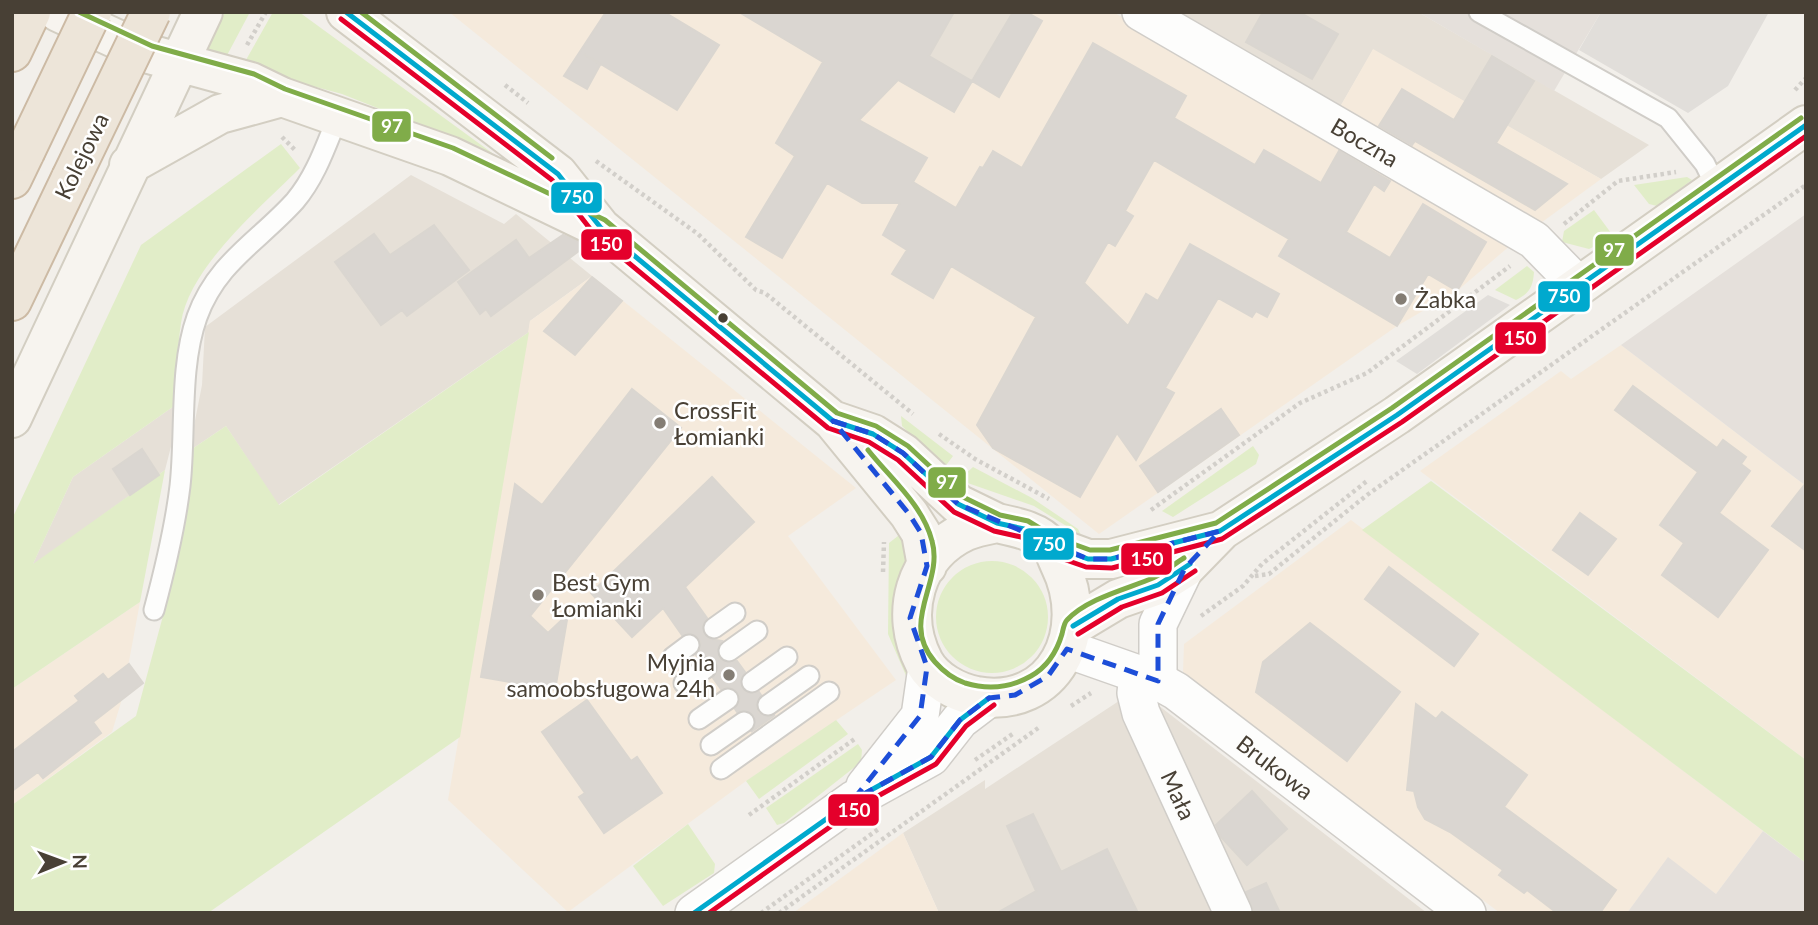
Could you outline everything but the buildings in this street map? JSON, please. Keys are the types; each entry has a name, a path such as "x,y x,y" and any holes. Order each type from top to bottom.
{"highway":[{"path":"12,52 31,12"},
{"path":"19,165 92,12"},
{"name":"Kolejowa","path":"12,301 151,12"}],"street":[{"path":"58,12 120,43 251,82 281,115"},
{"path":"12,418 203,12"},
{"path":"346,12 558,174 601,228 833,421 909,514 921,533 927,566"},
{"name":"Boczna","path":"1140,12 1539,244 1579,286"},
{"path":"997,523 966,531 944,547 927,566 913,596 910,618 914,640 927,667 938,679 963,694 989,698 1014,695 1048,676 1070,638 1118,599 1158,585 1185,568 1220,531 1378,428 1579,286 1711,176 1798,110"},
{"path":"129,165 220,114 338,116 467,163 601,228"},
{"path":"833,421 873,434 903,453 958,504 997,523 1024,529 1050,545 1088,559 1111,559 1220,531"},
{"path":"1050,545 1066,577 1073,607 1070,638"},
{"name":"Mała","path":"1185,568 1158,624 1148,678 1136,693 1141,712 1233,913"},
{"name":"Brukowa","path":"1070,638 1176,691 1467,913"},
{"path":"853,800 920,716 927,667"},
{"path":"694,913 853,800 931,757 960,720 989,698"}],"lane":[{"path":"1479,12 1668,118 1711,176"},
{"path":"154,610 168,558 180,486 189,351 196,319 209,289 226,264 295,200 320,162 338,116"},
{"path":"714,628 735,613"},
{"path":"729,651 757,631"},
{"path":"673,657 689,645"},
{"path":"752,682 788,657"},
{"path":"684,683 706,668"},
{"path":"768,705 809,676"},
{"path":"721,769 829,692"},
{"path":"699,719 728,699"},
{"path":"711,746 744,722"}],"path":[{"path":"1798,110 1806,78"},
{"path":"504,84 534,110"},
{"path":"281,115 299,154 320,162"},
{"path":"585,153 698,234 757,290 765,293 918,418"},
{"path":"1144,515 1300,403 1367,373 1618,181 1687,170 1711,176"},
{"path":"1197,619 1254,576 1269,574 1367,495 1806,184"},
{"path":"929,426 966,454 1056,504"},
{"path":"883,575 884,537"},
{"path":"1069,707 1095,688"},
{"path":"779,913 1048,721"},
{"path":"749,815 867,730"}],"highlighted area":[{"path":"833,421 873,434 903,453 958,504 1088,559 1111,559 1220,531 1185,568 1158,624 1158,681 1067,649 1048,676 1015,695 989,698 960,720 931,757 853,800 920,716 927,667 910,618 927,566 921,533 909,514"}],"shaded area":[{"path":"449,12 854,12 971,81 1013,12 1113,12 1512,244 1457,291 1397,326 1099,534"},
{"path":"854,12 1013,12 972,81"},
{"path":"1159,12 1418,12 1649,145 1601,179 1373,50 1336,114"},
{"path":"1418,12 1601,12 1554,91"},
{"path":"1601,12 1769,12 1728,86 1688,113 1579,50"},
{"path":"1373,49 1601,179 1534,228 1336,114"},
{"path":"411,175 504,224 516,214 592,276 530,321 529,332 278,505 226,426 189,451 202,385 205,327"},
{"path":"1806,214 1806,486 1621,345"},
{"path":"592,276 856,488 788,536 896,680 746,781 568,912 448,800 530,321"},
{"path":"1488,295 1510,305 1417,374 1396,361"},
{"path":"1621,345 1806,486 1806,760 1420,471 1561,371 1571,379"},
{"path":"177,404 175,431 165,470 32,566 73,477"},
{"path":"1351,520 1763,831 1716,894 1668,858 1627,913 1500,913 1183,672 1184,644"},
{"path":"140,602 122,699 112,732 12,805 12,689"},
{"path":"1122,699 1221,913 939,913 903,833 985,780 985,789"},
{"path":"1154,702 1427,913 1240,913"},
{"path":"1763,831 1806,863 1806,913 1627,913 1668,857 1716,894"},
{"path":"903,833 939,913 793,913"}],"green space":[{"path":"225,12 250,12 224,61 206,53"},
{"path":"273,12 299,12 514,169 423,126 342,94 242,67"},
{"path":"281,144 300,168 229,239 197,281 187,302 181,323 178,353 177,404 73,477 33,564 165,470 140,602 12,689 12,519 141,245"},
{"path":"1687,177 1692,180 1657,206 1649,204 1634,185"},
{"path":"1594,210 1614,237 1589,249 1562,242 1564,231"},
{"path":"1527,266 1534,272 1531,286 1524,295 1516,300 1495,290"},
{"path":"529,332 460,737 208,913 12,913 12,805 136,716 174,575 189,451 226,426 279,505"},
{"path":"901,416 953,456 944,468 902,426"},
{"path":"1253,446 1259,455 1256,464 1173,517 1162,511"},
{"path":"973,467 1032,498 1078,529 1081,535 1034,506 959,480"},
{"path":"1431,481 1806,760 1806,863 1362,530"},
{"path":"903,532 907,542 907,562 895,603 893,621 908,670 907,678 888,634 889,543"},
{"path":"992,561 1013,566 1031,578 1043,596 1048,617 1043,638 1031,656 1013,668 992,673 971,668 953,656 941,638 936,617 941,596 953,578 971,566"},
{"path":"836,720 848,734 759,799 746,781"},
{"path":"858,744 862,750 861,762 784,823 777,825 766,808"},
{"path":"688,824 715,864 714,873 663,906 633,866"}],"transit line":[{"name":"97","path":"79,12 152,46 254,74 285,89 453,148 605,220 837,413 876,426 908,446 963,497 1000,515 1028,521 1054,537 1090,550 1110,550 1216,523 1392,408 1801,118"},
{"name":"750","path":"346,12 558,174 601,228 833,421 873,434 903,453 958,504 997,523 1024,529 1050,545 1088,559 1111,559 1220,531 1397,415 1806,125"},
{"name":"97","path":"361,12 552,158"},
{"name":"150","path":"341,19 552,180 595,235 828,428 869,442 898,460 954,512 994,531 1021,537 1046,553 1086,567 1112,568 1222,539 1402,422 1806,136"},
{"name":"97","path":"868,450 905,492 928,528 934,557 921,617 921,632 925,647 935,662 948,674 965,683 999,687 1031,676 1051,658 1066,621 1076,612 1108,595 1153,578 1184,558"},
{"name":"750","path":"1073,626 1118,599 1158,585 1190,564"},
{"name":"150","path":"1078,634 1122,607 1162,593 1195,571"},
{"name":"750","path":"694,913 853,800 931,757 960,720 989,698"},
{"name":"150","path":"709,913 858,807 936,764 966,726 994,705"}],"place":[{"name":"Żabka","path":"1401,299"},
{"name":"CrossFit Łomianki","path":"660,423"},
{"name":"Best Gym Łomianki","path":"538,595"},
{"name":"Myjnia samoobsługowa 24h","path":"729,675"}]}
